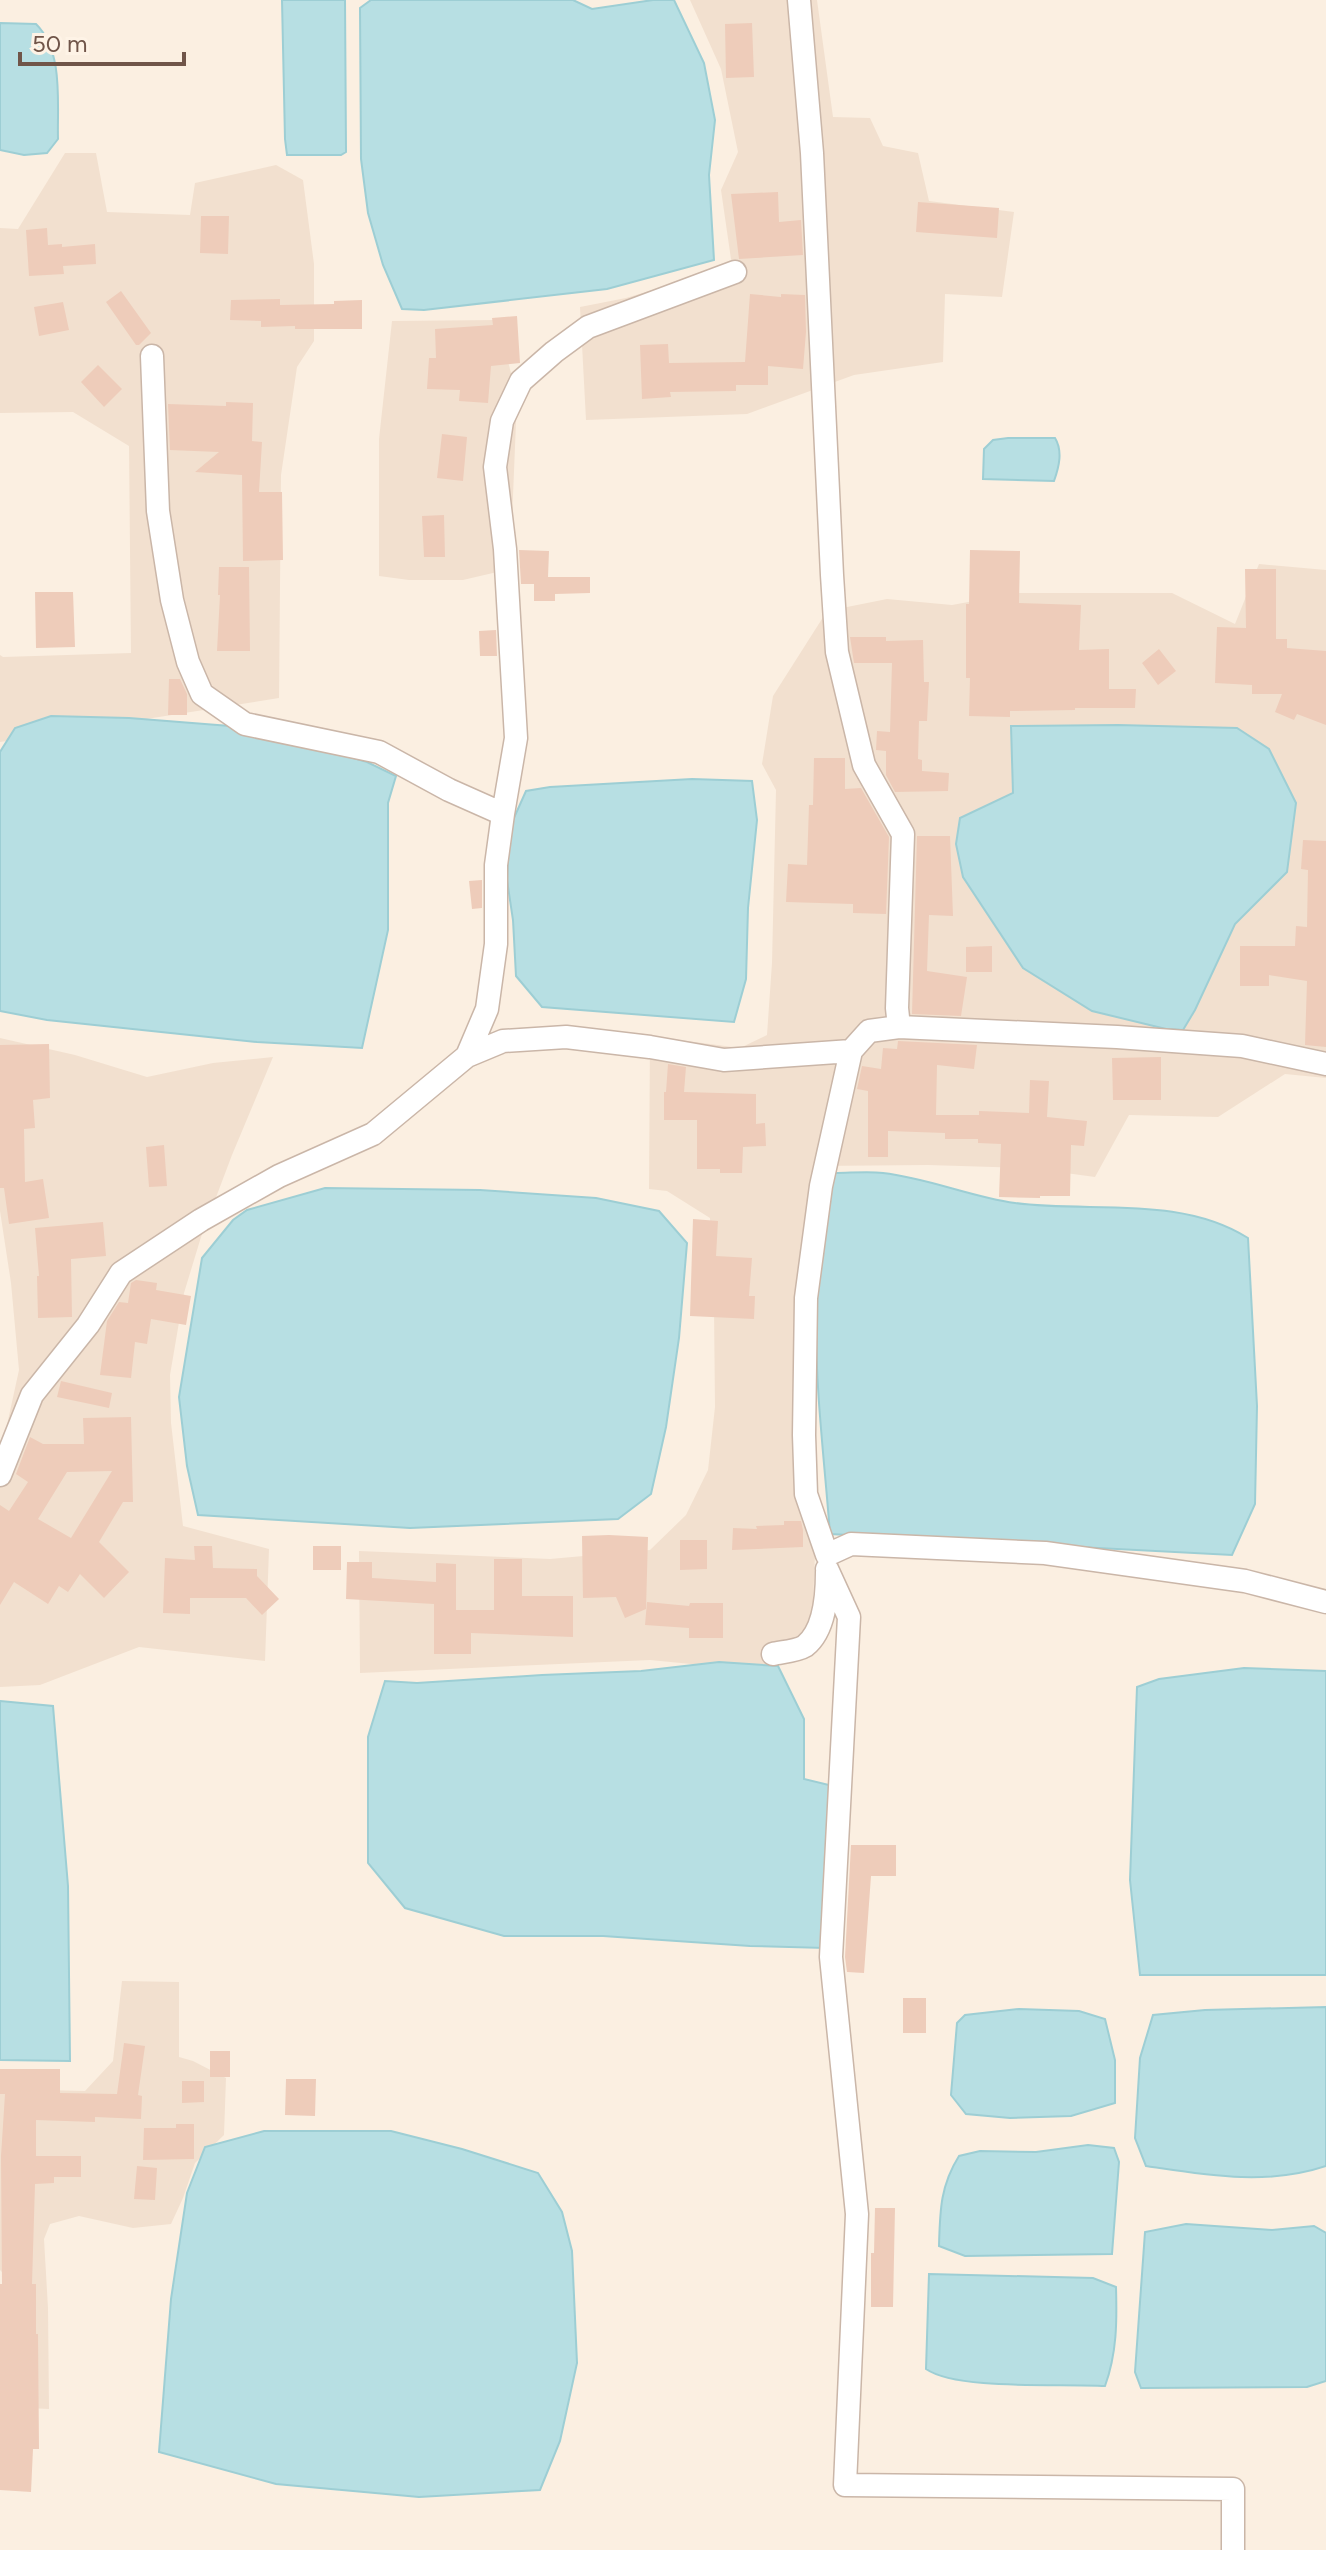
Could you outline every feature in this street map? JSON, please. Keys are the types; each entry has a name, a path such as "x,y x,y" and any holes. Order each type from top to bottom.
{"street":[{"path":"799,0 812,153 837,652 864,765 903,834 899,1027"},
{"path":"467,1056 487,1009 496,944 496,865 516,738 505,549 495,467 502,421 521,381 588,327 735,272"},
{"path":"152,356 158,511 172,600 188,662 202,694 245,724 379,752 449,790 503,814"},
{"path":"1233,2550 1233,2489 845,2485 857,2214 831,1957 849,1617 827,1562 806,1494 806,1298 821,1186 851,1051 869,1031 899,1027 1242,1046 1326,1064"},
{"path":"0,1475 32,1395 88,1325 121,1273 201,1220 279,1176 373,1134 467,1056 503,1041 566,1037 724,1060 851,1051"},
{"path":"827,1562 851,1544 1045,1553 1245,1581 1326,1602"},
{"path":"773,1654 803,1648 819,1630 827,1590 827,1562"}],"shaded area":[{"path":"690,0 817,0 833,117 870,118 883,146 918,153 929,201 1014,212 1002,297 945,294 943,362 854,375 747,414 586,420 580,307 626,298 732,266 721,190 738,152 721,69"},
{"path":"65,153 96,153 107,212 190,215 195,183 276,165 303,180 314,264 314,341 297,367 281,475 279,698 0,742 0,655 131,653 129,446 73,412 0,413 0,228 18,229"},
{"path":"498,320 517,398 510,569 463,580 409,580 379,576 379,439 392,321"},
{"path":"1259,564 1326,570 1326,1078 1285,1074 1218,1117 1129,1115 1095,1177 1029,1168 815,1166 802,1244 795,1330 793,1469 815,1554 812,1628 763,1671 650,1660 360,1673 359,1551 550,1559 650,1550 686,1515 708,1470 715,1407 710,1218 667,1191 649,1189 650,1036 740,1048 767,1035 776,790 762,764 773,696 827,611 887,599 952,605 1017,593 1172,593 1235,624"},
{"path":"0,1038 75,1055 147,1077 213,1063 273,1057 201,1237 184,1293 170,1375 171,1423 183,1526 269,1549 265,1661 139,1647 40,1685 0,1687 0,1457 19,1370 0,1211"},
{"path":"122,1981 179,1982 179,2057 226,2078 224,2135 195,2163 171,2224 133,2228 79,2216 50,2224 44,2239 49,2409 8,2407 0,2270 0,2089 85,2091 113,2061"}],"water":[{"path":"282,0 345,0 346,152 341,155 287,155"},
{"path":"371,0 573,0 592,9 674,0 704,63 715,120 709,175 714,260 607,289 424,310 402,309 383,265 368,213 361,159 360,8"},
{"path":"0,23 36,24 51,49 57,78 58,139 47,153 24,155 0,150"},
{"path":"1055,438 1060,454 1054,481 983,479 984,449 993,440"},
{"path":"51,716 230,726 367,762 396,776 388,803 388,930 362,1048 257,1042 47,1020 0,1011 0,752 15,728"},
{"path":"1011,726 1237,728 1269,749 1296,803 1287,872 1235,924 1183,1030 1166,1029 1092,1011 1023,968 963,877 956,844 960,818 1013,793"},
{"path":"692,779 752,781 757,820 748,908 746,979 734,1022 542,1007 516,976 507,880 509,829 526,791"},
{"path":"835,1173 900,1175 1015,1203 1164,1211 1222,1225 1248,1238 1257,1406 1255,1504 1232,1555 830,1534 816,1352 816,1307 825,1217"},
{"path":"325,1188 480,1190 596,1198 659,1211 687,1243 679,1338 666,1427 651,1494 618,1519 410,1528 198,1515 187,1466 179,1397 202,1258 233,1220 247,1210"},
{"path":"719,1662 778,1666 804,1719 804,1779 829,1785 825,1948 603,1936 504,1936 405,1908 368,1863 368,1737 385,1681 417,1683 641,1671"},
{"path":"1244,1668 1326,1671 1326,1975 1140,1975 1130,1880 1137,1687 1159,1679"},
{"path":"0,1701 53,1706 68,1886 70,2061 0,2060"},
{"path":"1326,2007 1326,2166 1281,2176 1236,2177 1146,2166 1135,2138 1140,2058 1153,2015 1205,2010"},
{"path":"1019,2009 1079,2011 1105,2019 1115,2060 1115,2103 1071,2116 1010,2118 966,2114 951,2095 957,2023 965,2015"},
{"path":"264,2131 391,2131 538,2173 562,2212 572,2251 577,2363 560,2441 540,2490 419,2497 276,2484 159,2452 171,2299 187,2193 205,2147"},
{"path":"1088,2145 1114,2148 1119,2162 1112,2254 965,2256 939,2246 945,2189 959,2156 980,2151 1036,2152"},
{"path":"1186,2224 1272,2230 1314,2226 1326,2233 1326,2381 1307,2387 1141,2388 1135,2372 1145,2232"},
{"path":"929,2274 1093,2278 1116,2287 1114,2349 1105,2386 961,2381 926,2369"}],"building":[{"path":"752,23 754,77 726,78 725,24"},
{"path":"778,192 779,222 801,220 803,255 739,259 731,194"},
{"path":"918,202 999,208 997,238 916,232"},
{"path":"201,216 229,216 228,254 200,253"},
{"path":"47,228 48,245 95,244 96,264 63,266 64,274 29,276 26,230"},
{"path":"121,291 151,333 139,345 106,302"},
{"path":"750,294 781,297 781,294 805,295 803,369 768,366 768,385 736,385 736,391 670,392 671,397 642,399 640,345 668,344 669,363 745,362"},
{"path":"280,299 280,305 362,300 362,329 261,327 261,321 230,320 231,300"},
{"path":"63,302 69,330 39,336 34,307"},
{"path":"517,316 520,363 491,366 488,403 459,401 460,390 427,389 429,358 436,358 435,329 493,325 492,318"},
{"path":"98,365 122,389 104,407 81,382"},
{"path":"226,402 253,403 252,441 262,442 259,492 282,492 283,560 243,561 242,475 195,472 219,452 170,450 168,404 226,406"},
{"path":"442,434 467,437 463,481 437,478"},
{"path":"444,515 445,557 424,557 422,516"},
{"path":"519,550 549,551 548,577 590,577 590,593 555,594 555,601 534,601 534,584 521,584"},
{"path":"970,550 1020,551 1019,603 1081,605 1079,650 1109,649 1109,689 1136,689 1135,708 1010,711 1010,717 969,716 966,604 969,604"},
{"path":"219,567 249,567 250,651 217,651"},
{"path":"1245,569 1276,569 1276,639 1287,639 1287,648 1326,651 1326,725 1297,714 1294,720 1275,712 1282,694 1252,694 1252,685 1215,683 1217,627 1246,628"},
{"path":"35,592 73,592 75,647 36,648"},
{"path":"496,630 497,656 480,656 479,631"},
{"path":"850,637 886,637 886,641 923,640 924,682 929,682 927,721 919,721 918,759 922,760 922,771 949,773 948,791 895,792 886,775 886,751 876,750 877,731 890,732 892,663 854,663"},
{"path":"1159,649 1176,671 1158,685 1142,663"},
{"path":"169,679 180,679 187,694 187,715 168,715"},
{"path":"814,758 845,758 845,789 861,788 889,837 886,914 853,913 853,904 786,902 788,864 807,865"},
{"path":"917,836 950,836 953,916 929,915 927,971 967,977 961,1016 912,1014"},
{"path":"1303,840 1326,841 1326,1047 1305,1045 1307,981 1269,975 1269,986 1240,986 1240,946 1295,946 1296,926 1307,927 1308,870 1301,869"},
{"path":"482,880 482,908 472,909 469,881"},
{"path":"992,946 992,972 966,972 966,947"},
{"path":"898,1041 977,1045 974,1069 937,1065 936,1115 979,1115 979,1111 1029,1113 1030,1080 1049,1081 1047,1117 1087,1121 1084,1146 1071,1145 1070,1196 999,1197 1001,1144 978,1143 978,1139 945,1139 945,1133 888,1131 888,1157 868,1157 868,1091 857,1089 862,1066 881,1069 883,1048 897,1049"},
{"path":"49,1044 50,1098 33,1100 35,1128 24,1129 25,1182 43,1179 49,1218 9,1224 4,1188 0,1188 0,1045"},
{"path":"1161,1057 1161,1100 1113,1100 1112,1058"},
{"path":"668,1064 686,1067 684,1092 756,1094 756,1124 765,1123 766,1146 743,1147 742,1173 697,1169 697,1120 664,1120"},
{"path":"164,1145 167,1186 149,1187 146,1147"},
{"path":"693,1219 718,1221 716,1256 752,1258 749,1296 755,1296 754,1319 690,1316"},
{"path":"103,1222 106,1256 71,1259 72,1317 38,1318 35,1228"},
{"path":"136,1280 157,1283 156,1290 191,1296 186,1325 151,1319 147,1344 135,1342 131,1378 100,1375 107,1321 119,1302 128,1303 131,1283"},
{"path":"61,1381 112,1393 109,1408 57,1397"},
{"path":"131,1417 133,1502 123,1502 99,1542 129,1572 104,1598 80,1574 68,1592 59,1586 48,1604 14,1582 0,1605 0,1505 9,1511 28,1482 16,1474 30,1437 43,1444 84,1444 83,1418","holes":["112,1471 71,1538 38,1519 67,1472"]},
{"path":"784,1521 801,1521 803,1547 732,1550 733,1528 757,1529 756,1526 784,1525"},
{"path":"582,1536 648,1537 646,1609 625,1618 616,1597 583,1598"},
{"path":"680,1540 707,1540 707,1569 680,1570"},
{"path":"194,1546 212,1546 213,1568 257,1569 257,1576 279,1599 262,1615 246,1598 190,1598 190,1614 163,1613 165,1558 195,1560"},
{"path":"313,1546 341,1546 341,1570 313,1570"},
{"path":"494,1559 522,1559 522,1596 573,1596 573,1637 471,1633 471,1654 434,1654 434,1604 346,1599 347,1562 372,1562 372,1578 436,1582 436,1563 456,1564 456,1610 494,1610"},
{"path":"647,1602 689,1606 690,1603 723,1603 723,1638 689,1638 689,1628 645,1625"},
{"path":"851,1845 896,1845 896,1876 871,1876 864,1973 847,1972 845,1957"},
{"path":"903,1998 926,1998 926,2033 903,2033"},
{"path":"124,2043 145,2046 138,2095 142,2096 141,2119 95,2117 95,2122 36,2120 36,2156 81,2156 81,2177 54,2177 54,2183 35,2184 32,2284 36,2284 39,2449 33,2449 31,2492 0,2490 1,2156 5,2094 0,2094 0,2069 60,2069 60,2093 117,2094"},
{"path":"210,2051 230,2051 230,2077 210,2077"},
{"path":"286,2079 316,2079 315,2116 285,2115"},
{"path":"182,2081 204,2081 204,2102 182,2103"},
{"path":"176,2124 194,2124 194,2159 143,2160 144,2128 176,2128"},
{"path":"137,2166 157,2168 155,2200 134,2199"},
{"path":"875,2208 895,2208 893,2307 871,2307"}]}
